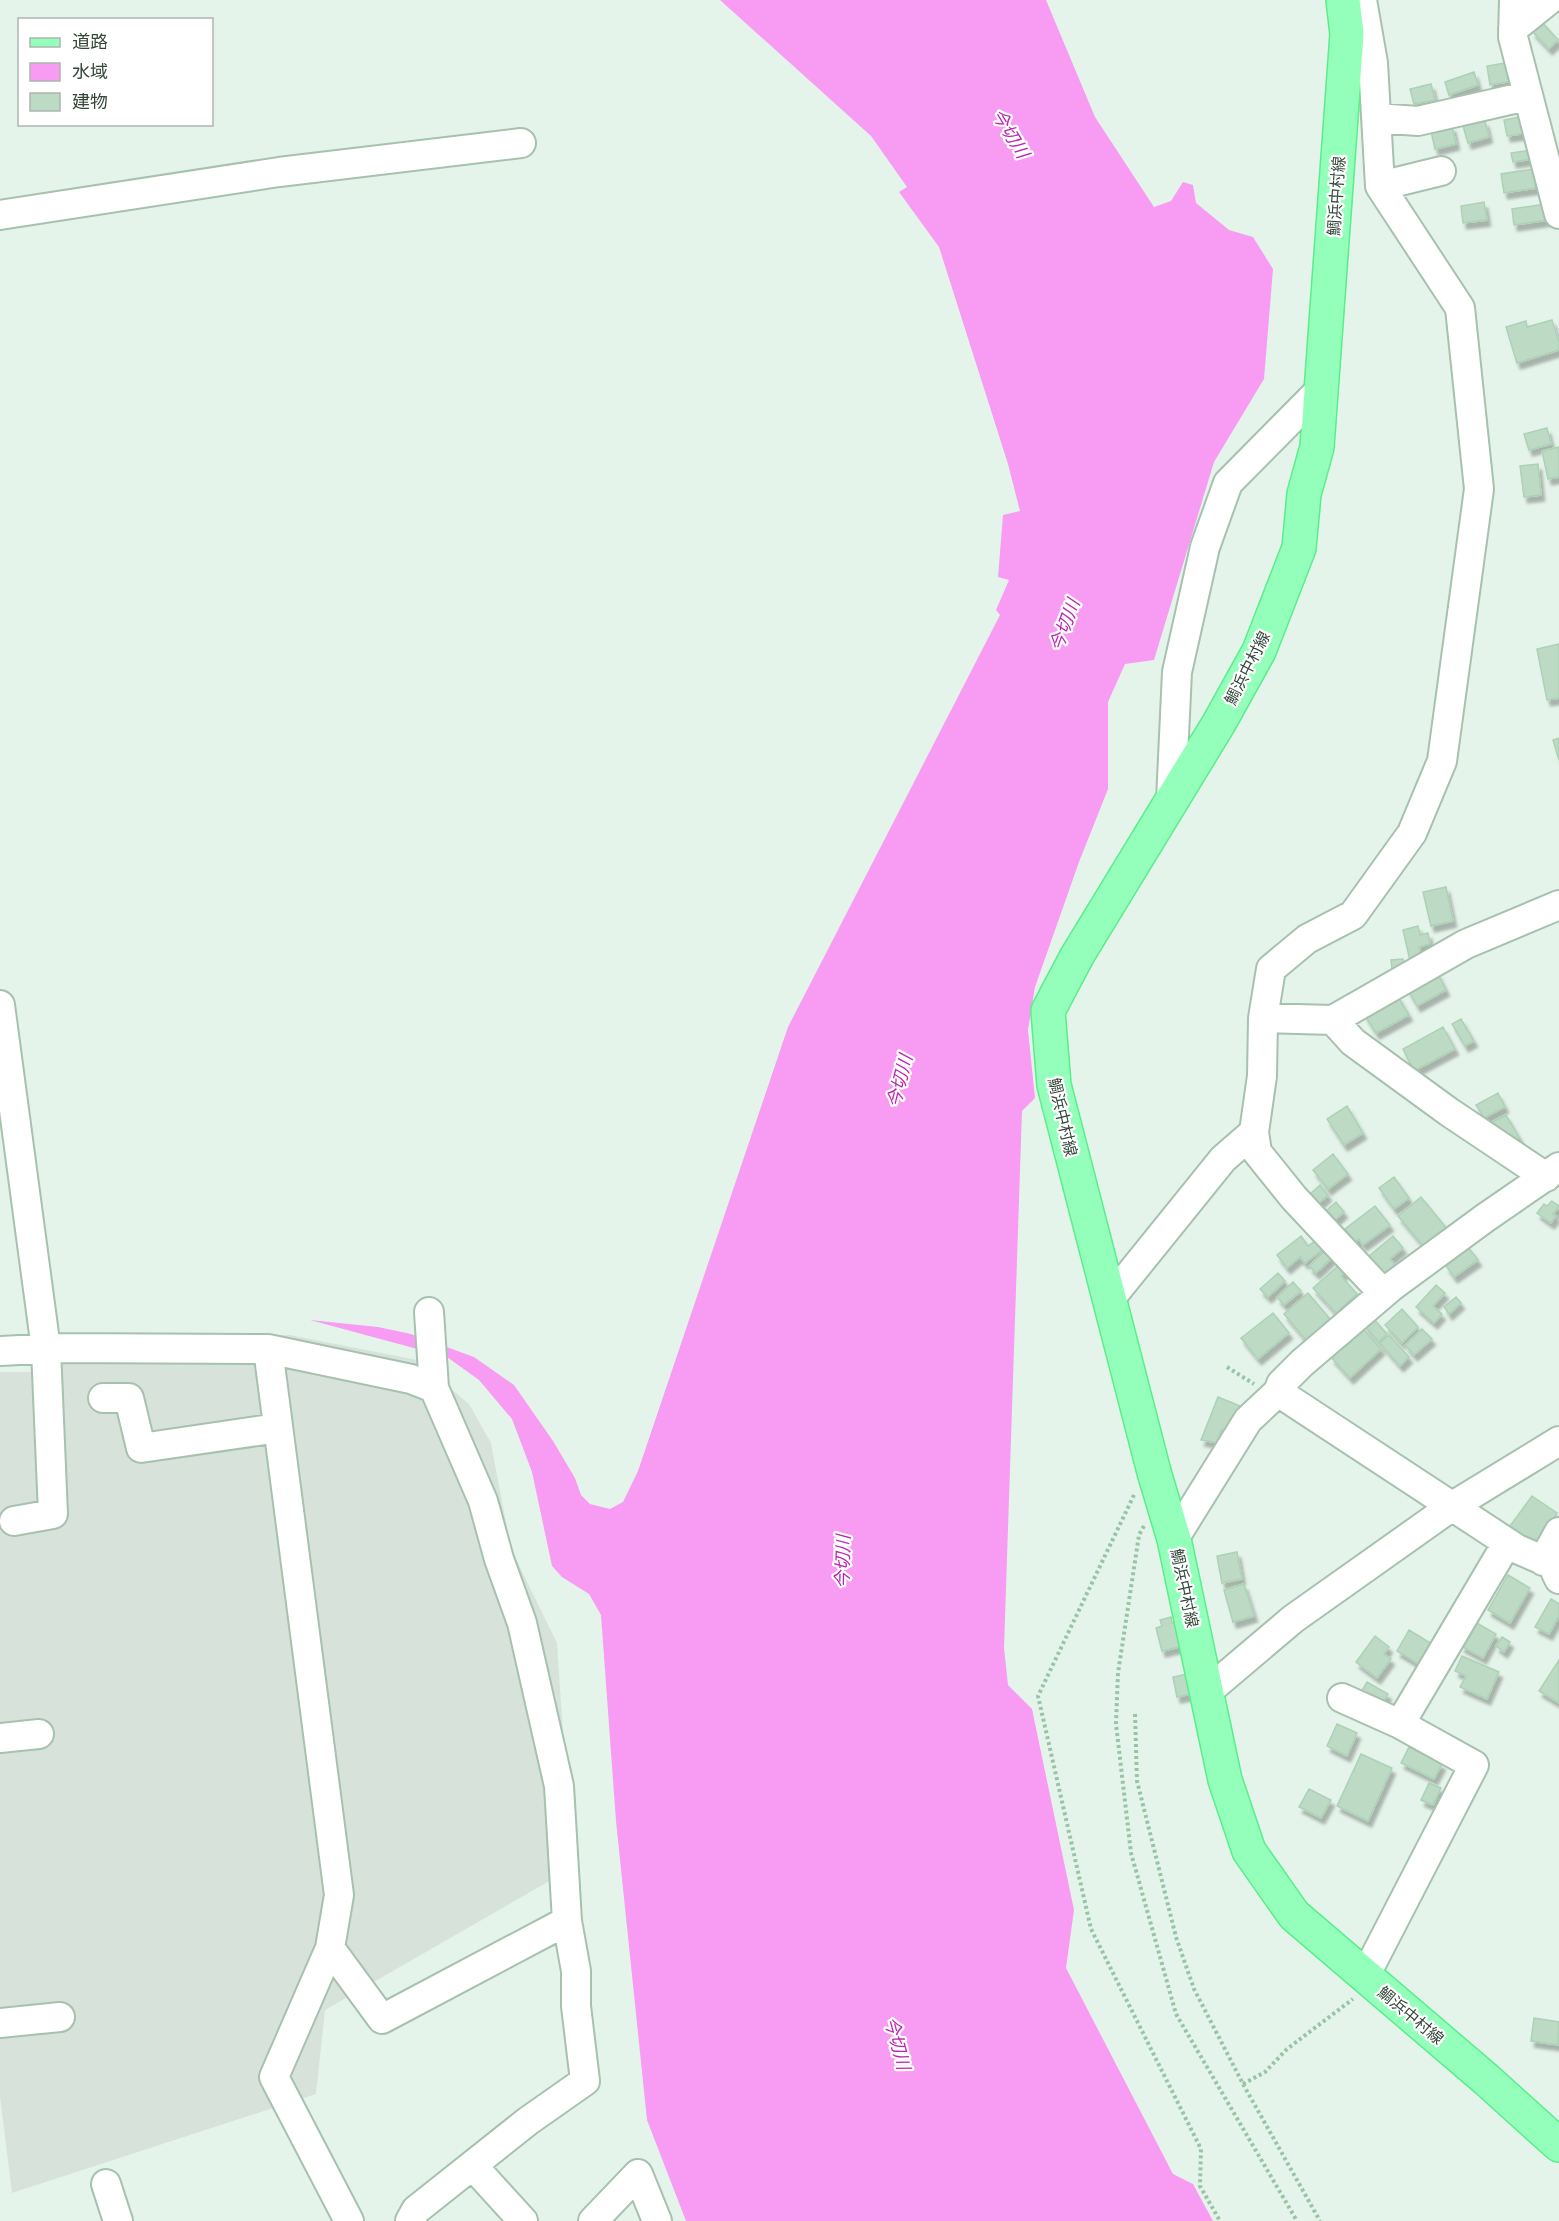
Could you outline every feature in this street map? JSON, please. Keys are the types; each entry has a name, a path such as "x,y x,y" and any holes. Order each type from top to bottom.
{"main road":[{"name":"鯛浜中村線","path":"1343,0 1347,34 1322,388 1317,447 1304,494 1299,548 1259,651 1219,723 1077,956 1048,1011 1054,1085 1174,1539 1225,1780 1249,1851 1294,1915 1487,2080 1559,2145"}],"street":[{"path":"1362,0 1373,63 1380,186 1460,308 1479,489 1442,761 1412,833 1353,915 1307,939 1271,969 1263,1018 1262,1076 1254,1132 1257,1152 1294,1198 1383,1293"},
{"path":"1514,0 1513,37 1559,214"},
{"path":"1513,29 1549,0"},
{"path":"1376,118 1418,121 1527,96"},
{"path":"0,215 279,172 521,143"},
{"path":"1380,186 1441,171"},
{"path":"1171,800 1177,672 1205,548 1228,483 1322,388"},
{"path":"1263,1018 1333,1020 1466,944 1559,904"},
{"path":"0,1005 46,1349 53,1514 14,1521"},
{"path":"1174,1539 1248,1420 1302,1363 1383,1293 1552,1172 1449,1112 1353,1042 1333,1020"},
{"path":"1110,1299 1223,1160 1254,1132"},
{"path":"411,2221 416,2210 528,2121 585,2081 576,2006 576,1971 567,1921 559,1786 522,1623 499,1558 483,1501 434,1388 429,1312"},
{"path":"268,1349 339,1895 330,1948 274,2078 349,2221"},
{"path":"0,1351 268,1349 411,1379 434,1388"},
{"path":"1275,1394 1551,1570 1559,1532"},
{"path":"104,1398 129,1398 141,1448 278,1428"},
{"path":"1208,1692 1293,1619 1451,1507 1559,1441"},
{"path":"1400,1724 1507,1543"},
{"path":"1342,1698 1400,1724 1474,1765 1370,1980"},
{"path":"0,1738 39,1734"},
{"path":"330,1948 382,2019 567,1921"},
{"path":"0,2023 60,2017"},
{"path":"473,2166 523,2221"},
{"path":"593,2221 638,2174 657,2221"},
{"path":"106,2184 118,2221"}],"path":[{"path":"1227,1367 1275,1394"},
{"path":"1158,1484 1136,1490 1038,1696 1091,1929 1201,2149 1200,2186 1220,2221"},
{"path":"1158,1484 1139,1535 1118,1673 1116,1724 1131,1853 1176,2014 1297,2221"},
{"path":"1135,1714 1137,1781 1176,1937 1194,1989 1243,2085 1320,2221"},
{"path":"1243,2085 1265,2072 1287,2049 1370,1980"}],"shaded area":[{"path":"290,1335 417,1360 469,1404 491,1443 511,1549 557,1643 572,1868 325,2010 316,2094 12,2193 0,2097 0,1372 52,1372 46,1340"}],"water":[{"name":"今切川","path":"720,0 1046,0 1095,117 1154,207 1171,201 1183,182 1193,185 1196,203 1229,230 1253,237 1273,269 1264,379 1214,462 1154,660 1125,664 1108,702 1108,789 1079,862 1035,987 1028,1030 1035,1098 1022,1111 1004,1648 1008,1685 1032,1709 1074,1910 1066,1968 1173,2174 1193,2184 1213,2221 686,2221 647,2120 616,1821 601,1615 589,1594 562,1577 552,1566 532,1472 512,1419 479,1380 447,1357 310,1320 378,1327 411,1334 474,1357 514,1385 553,1441 575,1478 581,1495 590,1504 610,1509 623,1502 638,1471 788,1027 1000,615 996,610 1009,580 998,577 1003,515 1020,511 1008,464 939,247 899,192 907,187 871,136"}],"building":[{"path":"1542,22 1558,40 1549,49 1532,31"},
{"path":"1510,62 1513,81 1490,85 1487,66"},
{"path":"1474,72 1478,85 1449,95 1445,82"},
{"path":"1431,84 1435,100 1414,104 1410,89"},
{"path":"1525,116 1528,133 1507,136 1504,120"},
{"path":"1485,121 1489,137 1468,143 1463,126"},
{"path":"1452,126 1456,144 1435,149 1431,131"},
{"path":"1531,150 1532,159 1513,162 1511,153"},
{"path":"1533,169 1536,188 1504,193 1501,174"},
{"path":"1484,202 1487,220 1463,223 1461,206"},
{"path":"1545,204 1547,220 1514,225 1512,209"},
{"path":"1552,320 1559,342 1559,350 1517,363 1506,327 1526,321 1527,327"},
{"path":"1547,428 1551,444 1529,450 1524,434"},
{"path":"1559,447 1559,477 1548,479 1542,451"},
{"path":"1538,464 1541,495 1524,497 1520,466"},
{"path":"1559,644 1559,698 1547,700 1537,649"},
{"path":"1559,738 1559,760 1553,740"},
{"path":"1446,887 1453,921 1431,926 1423,892"},
{"path":"1418,926 1420,935 1428,933 1430,944 1419,947 1423,962 1411,965 1403,930"},
{"path":"1403,959 1404,968 1392,969 1391,960"},
{"path":"1437,972 1446,990 1417,1006 1407,988"},
{"path":"1397,995 1409,1015 1376,1033 1364,1014"},
{"path":"1461,1019 1474,1041 1465,1046 1452,1024"},
{"path":"1443,1027 1455,1049 1414,1071 1403,1049"},
{"path":"1498,1093 1505,1107 1484,1118 1476,1105"},
{"path":"1347,1106 1363,1133 1344,1145 1327,1119"},
{"path":"1506,1115 1519,1137 1506,1145 1484,1126"},
{"path":"1333,1154 1348,1174 1328,1189 1313,1170"},
{"path":"1394,1177 1409,1198 1394,1209 1379,1188"},
{"path":"1320,1185 1328,1195 1318,1204 1310,1194"},
{"path":"1421,1197 1448,1230 1425,1248 1398,1216"},
{"path":"1552,1201 1559,1206 1553,1214 1556,1216 1551,1223 1537,1213 1544,1204 1547,1206"},
{"path":"1336,1202 1344,1212 1335,1220 1327,1210"},
{"path":"1375,1206 1390,1225 1363,1245 1359,1239 1355,1242 1345,1229"},
{"path":"1301,1236 1308,1246 1319,1238 1326,1247 1305,1263 1300,1257 1287,1268 1277,1255"},
{"path":"1393,1236 1403,1248 1390,1259 1397,1267 1381,1280 1364,1260"},
{"path":"1328,1248 1335,1255 1316,1273 1309,1266"},
{"path":"1469,1248 1478,1260 1454,1277 1446,1266"},
{"path":"1339,1265 1345,1272 1341,1276 1357,1294 1336,1313 1313,1288"},
{"path":"1278,1273 1285,1281 1268,1297 1260,1289"},
{"path":"1293,1282 1301,1291 1284,1305 1277,1297"},
{"path":"1436,1285 1445,1293 1433,1306 1442,1314 1434,1323 1416,1307"},
{"path":"1308,1293 1330,1319 1306,1340 1284,1314"},
{"path":"1456,1297 1461,1303 1449,1314 1444,1307"},
{"path":"1402,1309 1418,1327 1402,1343 1385,1325"},
{"path":"1273,1313 1289,1333 1258,1359 1241,1338"},
{"path":"1372,1317 1387,1334 1379,1342 1363,1324"},
{"path":"1363,1329 1381,1349 1350,1378 1331,1357"},
{"path":"1422,1329 1432,1339 1414,1355 1405,1345"},
{"path":"1389,1335 1409,1357 1400,1366 1380,1343"},
{"path":"1218,1397 1240,1406 1231,1433 1221,1430 1218,1443 1201,1440"},
{"path":"1532,1496 1557,1513 1536,1544 1510,1526"},
{"path":"1237,1552 1242,1579 1222,1583 1217,1556"},
{"path":"1508,1575 1530,1588 1510,1623 1488,1610"},
{"path":"1244,1584 1254,1616 1233,1622 1224,1590"},
{"path":"1551,1599 1559,1604 1559,1616 1549,1634 1535,1627"},
{"path":"1171,1617 1172,1623 1177,1622 1183,1646 1162,1651 1156,1628 1162,1626 1160,1620"},
{"path":"1475,1622 1496,1634 1483,1658 1461,1646"},
{"path":"1409,1630 1437,1647 1424,1667 1397,1651"},
{"path":"1375,1636 1389,1647 1384,1654 1391,1659 1377,1678 1356,1662"},
{"path":"1502,1637 1510,1642 1504,1652 1496,1646"},
{"path":"1462,1656 1499,1672 1487,1699 1460,1687 1466,1676 1455,1671"},
{"path":"1559,1660 1559,1703 1539,1691"},
{"path":"1192,1673 1196,1693 1177,1697 1173,1677"},
{"path":"1367,1682 1388,1694 1378,1711 1357,1699"},
{"path":"1337,1724 1357,1733 1347,1756 1327,1746"},
{"path":"1409,1747 1442,1764 1434,1779 1401,1763"},
{"path":"1361,1754 1392,1768 1368,1821 1337,1806"},
{"path":"1429,1783 1441,1788 1433,1805 1421,1800"},
{"path":"1309,1789 1331,1800 1321,1818 1299,1807"},
{"path":"1534,2018 1559,2022 1558,2045 1531,2041"}]}
